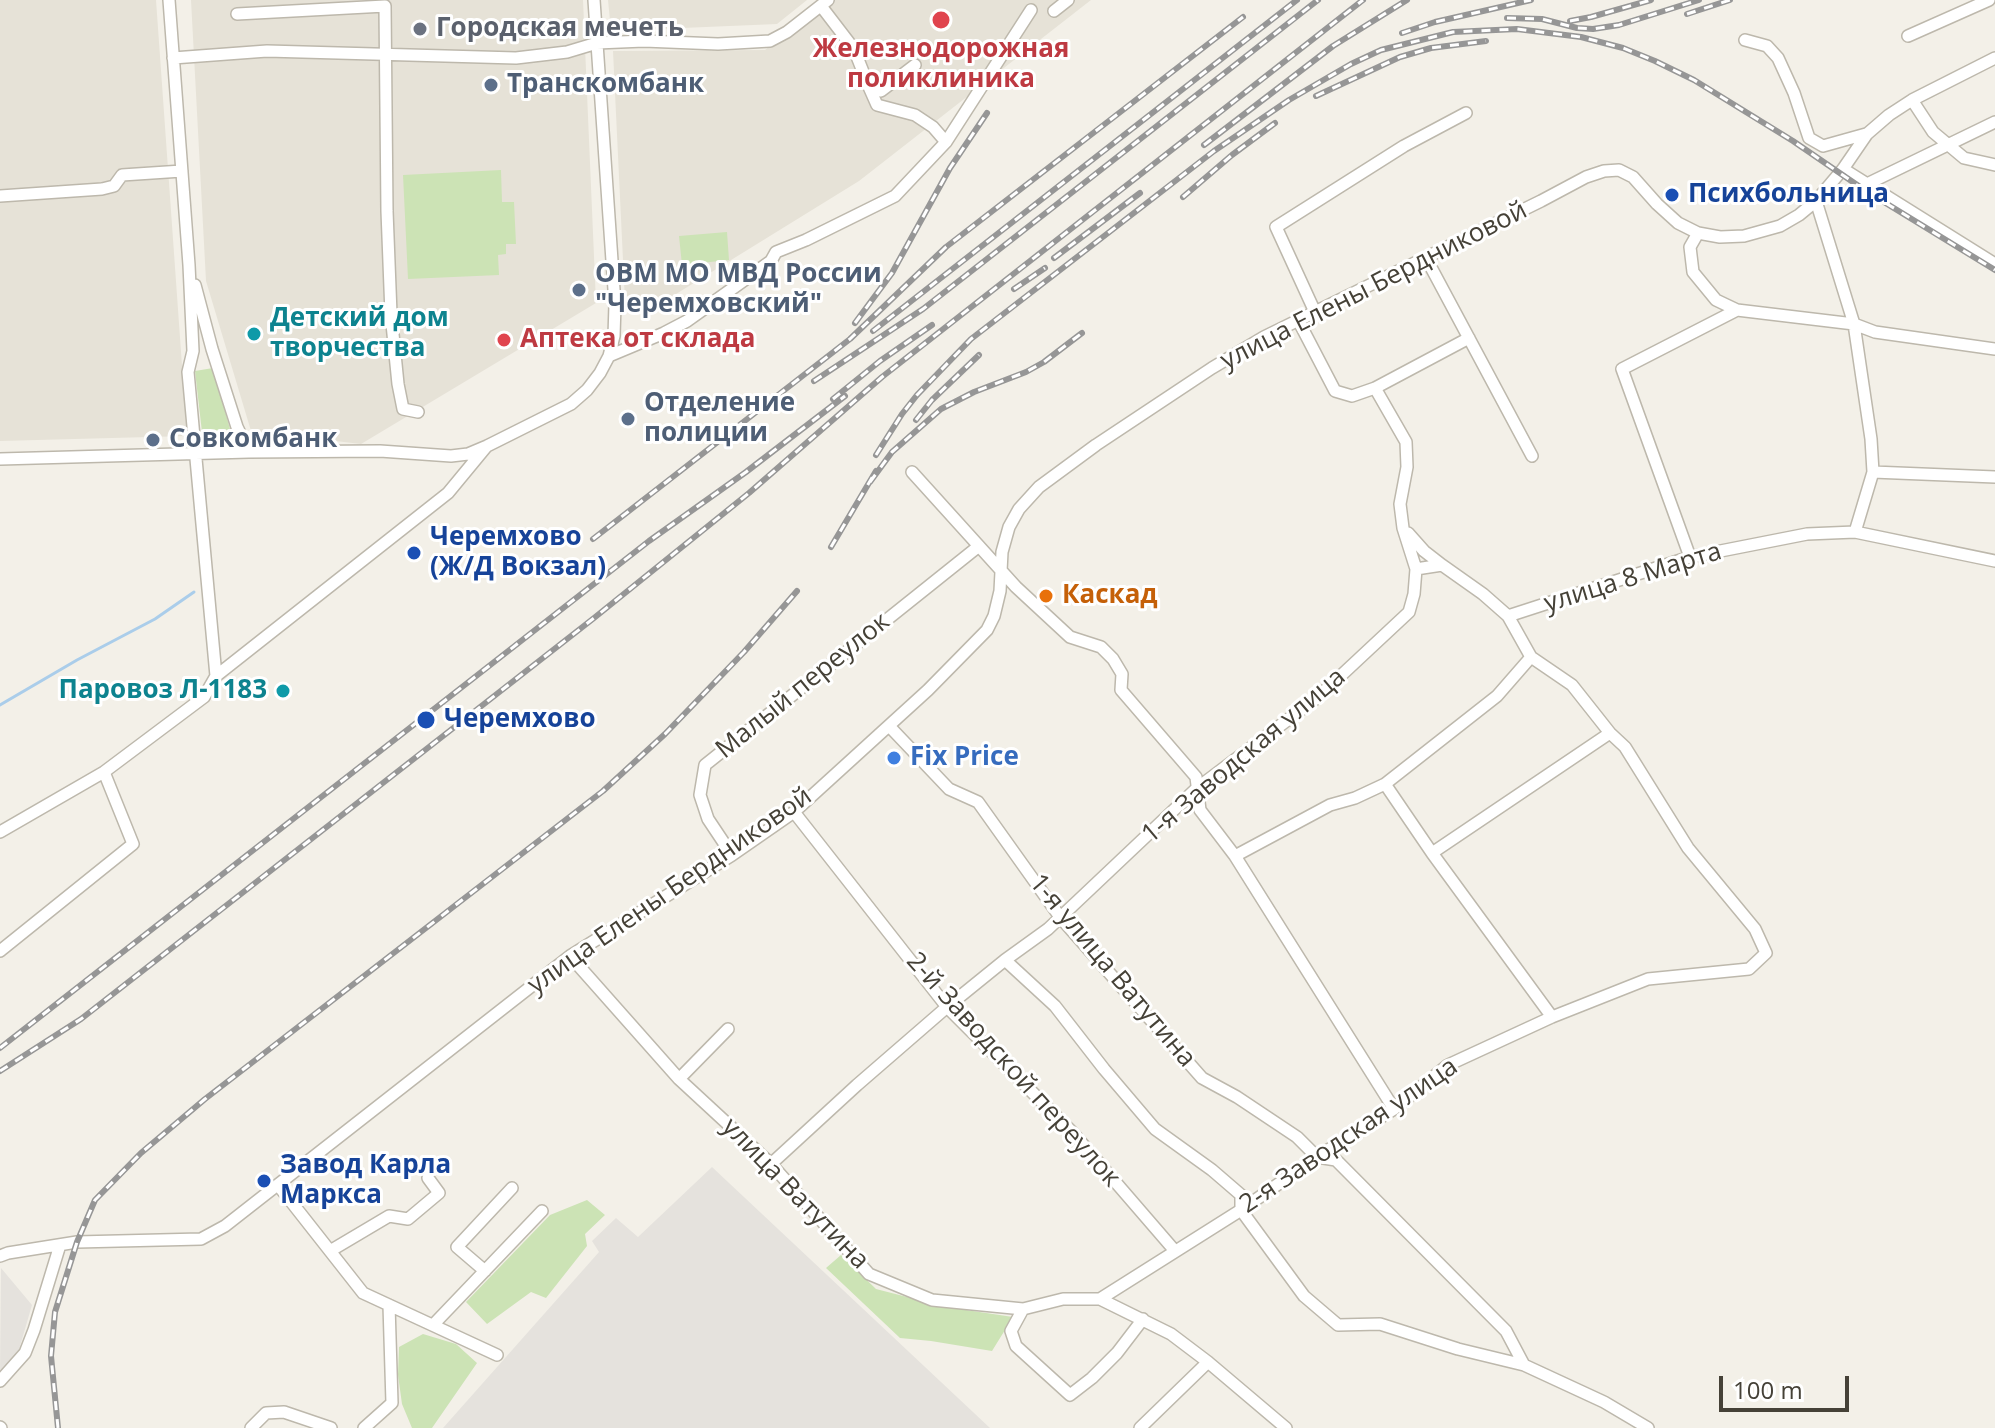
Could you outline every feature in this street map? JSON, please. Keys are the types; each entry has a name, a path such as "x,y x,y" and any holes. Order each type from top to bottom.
{"street":[{"path":"169,0 189,265 193,351 188,372 216,676"},
{"path":"0,459 380,451 451,456 468,454 487,446 571,404 600,373 609,356 614,336 615,304 594,0"},
{"path":"1054,11 1068,0"},
{"path":"1908,36 1989,0"},
{"path":"173,58 267,51 516,58 567,52 597,43 770,41 787,32 824,3 854,49 877,105 915,115 933,127 946,142"},
{"path":"237,14 385,6 391,314 403,409 418,412"},
{"path":"609,356 687,321 771,261 776,252 895,196 946,142 1031,10"},
{"path":"1745,40 1767,46 1778,58 1809,138 1823,146 1867,134"},
{"name":"улица Елены Бердниковой","path":"0,1256 77,1242 201,1239 225,1226 570,956 732,855 794,812 889,726 987,630 1000,591 1002,552 1009,527 1019,509 1039,487 1212,368 1264,337 1586,177 1604,171 1619,170 1633,177 1678,223 1698,233 1720,237 1744,236 1780,226 1816,201 1867,134 1889,115 1995,58"},
{"path":"869,87 881,91 915,65"},
{"path":"1912,100 1933,132 1964,158 1995,165"},
{"path":"1315,312 1276,227 1404,146 1466,113"},
{"path":"1865,185 1995,122"},
{"path":"1843,169 1995,264"},
{"path":"0,196 102,189 114,186 122,175 182,171"},
{"path":"1816,201 1854,324 1871,439 1873,472 1855,532"},
{"path":"1698,233 1690,247 1693,272 1716,300 1737,310 1854,324 1875,332 1995,349"},
{"path":"1426,258 1532,456"},
{"path":"189,265 232,414 249,452"},
{"path":"1690,557 1622,369 1737,310"},
{"path":"1298,320 1335,391 1352,396 1375,388 1469,338"},
{"name":"1-я Заводская улица","path":"771,1164 947,1007 1048,929 1196,789 1318,697 1409,612 1416,569 1403,528 1400,504 1407,467 1406,442 1375,388"},
{"path":"0,832 104,772 204,697 216,676 448,493 487,446"},
{"path":"912,472 1016,587 1070,637 1101,647 1113,659 1122,674 1121,690 1196,777 1200,810 1235,856 1394,1109"},
{"path":"1873,472 1995,477"},
{"path":"1403,528 1424,551 1508,616 1531,657 1572,685 1610,733 1432,853"},
{"name":"улица 8 Марта","path":"1508,616 1690,557 1807,534 1855,532 1995,561"},
{"name":"Малый переулок","path":"732,855 708,819 700,795 705,765 979,546"},
{"path":"1416,569 1442,565"},
{"path":"1235,856 1330,805 1385,784 1497,696 1531,657"},
{"name":"1-я улица Ватутина","path":"889,726 949,789 978,802 1060,917 1202,1078 1297,1137 1317,1157 1336,1160 1506,1331 1524,1365"},
{"name":"2-я Заводская улица","path":"1100,1299 1394,1109 1448,1065 1552,1017 1648,979 1749,969 1766,953 1755,929 1688,848 1625,747 1610,733"},
{"path":"0,951 133,844 104,772"},
{"path":"1385,784 1552,1017"},
{"name":"2-й Заводской переулок","path":"794,812 947,1007 1074,1134 1175,1251"},
{"name":"улица Ватутина","path":"570,956 679,1079 771,1164 869,1274 932,1300 1023,1309 1063,1299 1100,1299 1171,1334 1286,1428"},
{"path":"1005,960 1055,1006 1155,1129 1241,1195 1241,1210 1304,1296 1338,1325 1380,1324 1458,1349 1524,1365 1604,1402 1648,1428"},
{"path":"679,1079 728,1029"},
{"path":"330,1251 389,1216 408,1219 439,1193 428,1178"},
{"path":"278,1185 363,1293 497,1355"},
{"path":"485,1271 457,1247 512,1188"},
{"path":"433,1325 542,1211"},
{"path":"0,1381 25,1353 60,1245"},
{"path":"364,1428 392,1403 389,1305"},
{"path":"1023,1309 1011,1331 1016,1346 1070,1395 1117,1353 1143,1319"},
{"path":"1140,1428 1208,1362"},
{"path":"251,1428 266,1413 284,1412 331,1428"}],"shaded area":[{"path":"0,0 156,0 187,436 0,441"},
{"path":"191,0 583,0 596,303 361,444 251,431 206,281"},
{"path":"608,0 807,0 777,24 611,31"},
{"path":"829,0 1091,0 859,181 655,307 625,302 613,51 765,50"},
{"path":"712,1167 990,1428 443,1428 599,1252 592,1241 616,1218 638,1237"},
{"path":"1,1268 32,1305 18,1353 0,1374"}],"green space":[{"path":"501,170 502,202 514,202 516,244 506,244 506,254 498,255 499,275 408,279 403,175"},
{"path":"727,232 729,260 682,265 679,236"},
{"path":"213,368 232,436 203,441 195,371"},
{"path":"587,1200 605,1215 585,1234 587,1246 546,1298 531,1292 487,1324 466,1302 550,1215"},
{"path":"841,1255 876,1289 946,1307 1013,1317 992,1351 900,1338 826,1268"},
{"path":"423,1334 456,1344 477,1363 432,1428 412,1428 402,1404 398,1375 399,1347"}],"waterway":[{"path":"0,705 155,619 194,592"}],"railway":[{"path":"873,331 1297,0"},
{"path":"814,381 923,309 1318,0"},
{"path":"0,1071 81,1019 594,618 749,493 882,377 1363,0"},
{"path":"1204,145 1333,46 1407,0"},
{"path":"1402,33 1435,22 1531,0"},
{"path":"1570,21 1651,0"},
{"path":"1507,18 1542,19 1593,29 1619,25 1699,0"},
{"path":"1687,14 1730,0"},
{"path":"593,539 850,339 946,247 1243,17"},
{"path":"876,455 917,395 971,339 1214,151 1289,100 1351,64 1381,50 1453,32 1517,29 1581,37 1623,48 1655,61 1694,80 1995,270"},
{"path":"1316,96 1400,57 1431,48 1486,41"},
{"path":"855,323 892,273 950,168 987,113"},
{"path":"1183,197 1275,123"},
{"path":"1054,258 1140,193"},
{"path":"1014,289 1045,268"},
{"path":"833,399 932,325"},
{"path":"870,482 892,452 941,409 974,392 1026,372 1082,333"},
{"path":"916,420 932,400 979,355"},
{"path":"0,1048 649,541 845,396"},
{"path":"831,547 876,471"},
{"path":"58,1428 51,1356 55,1312 77,1242 95,1200 141,1153 205,1099 603,791 665,734 744,652 797,591"}],"place":[{"name":"Железнодорожная поликлиника","path":"941,20"},
{"name":"Городская мечеть","path":"420,29"},
{"name":"Транскомбанк","path":"491,85"},
{"name":"Психбольница","path":"1672,195"},
{"name":"ОВМ МО МВД России \"Черемховский\"","path":"579,290"},
{"name":"Детский дом творчества","path":"254,334"},
{"name":"Аптека от склада","path":"504,340"},
{"name":"Отделение полиции","path":"628,419"},
{"name":"Совкомбанк","path":"153,440"},
{"name":"Черемхово (Ж/Д Вокзал)","path":"414,553"},
{"name":"Каскад","path":"1046,596"},
{"name":"Паровоз Л-1183","path":"283,691"},
{"name":"Черемхово","path":"426,720"},
{"name":"Fix Price","path":"894,758"},
{"name":"Завод Карла Маркса","path":"264,1181"}]}
